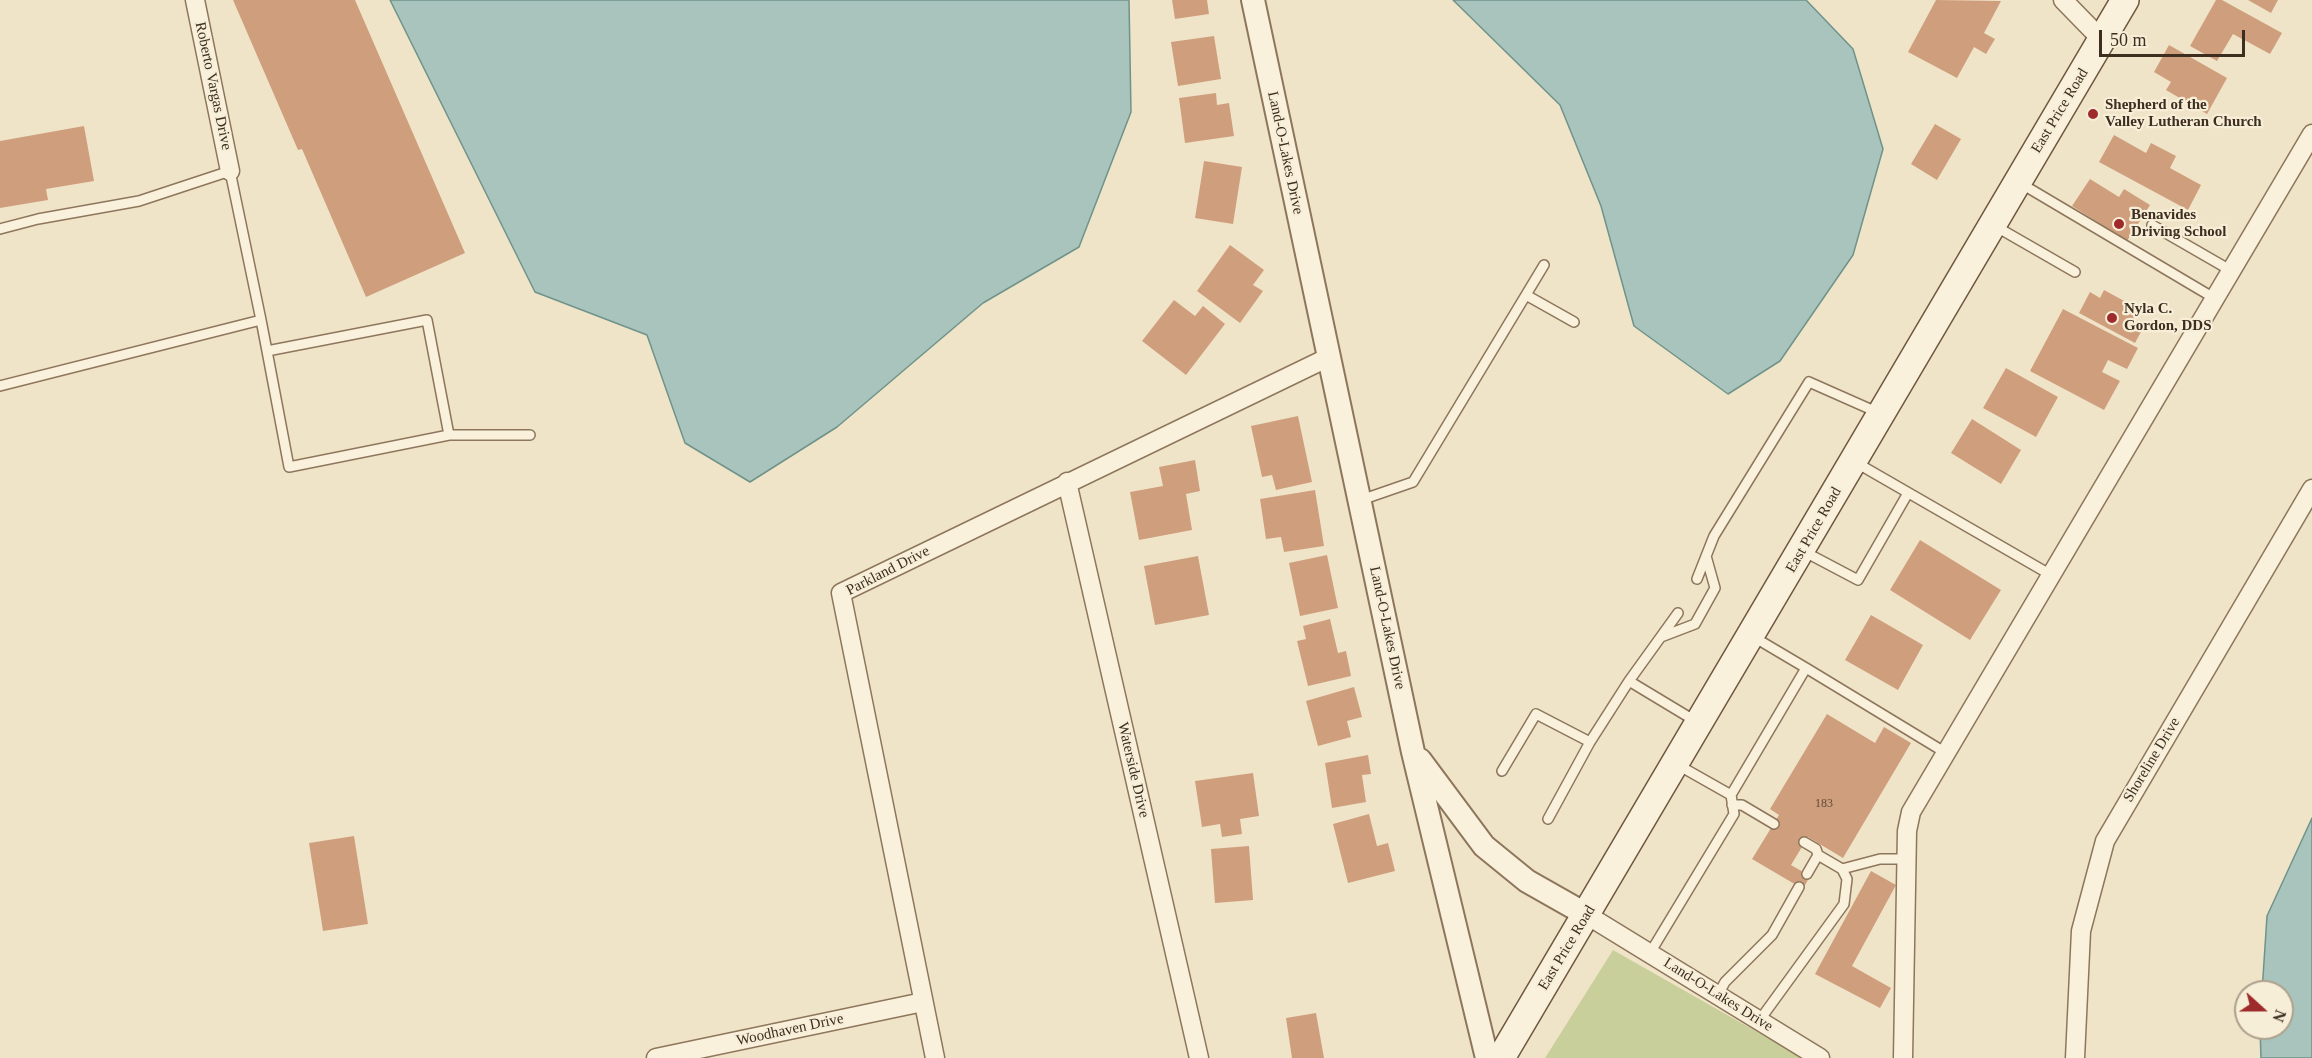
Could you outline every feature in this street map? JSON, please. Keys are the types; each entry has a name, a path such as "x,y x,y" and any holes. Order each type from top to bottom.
{"main road":[{"name":"East Price Road","path":"1501,1058 2125,0"}],"street":[{"name":"Roberto Vargas Drive","path":"195,0 230,171"},
{"name":"Land-O-Lakes Drive","path":"1253,0 1327,358 1413,752 1484,846 1527,881 1650,953 1820,1058"},
{"path":"2063,0 2102,40"},
{"path":"1903,1058 1906,860 1907,831 1911,812 2312,134"},
{"name":"Parkland Drive","path":"935,1058 841,593 1066,482 1327,358"},
{"name":"Waterside Drive","path":"1066,482 1199,1058"},
{"name":"Shoreline Drive","path":"2075,1058 2081,931 2105,841 2312,489"},
{"path":"1413,752 1487,1058"},
{"name":"Woodhaven Drive","path":"656,1058 675,1056 923,1002"}],"lane":[{"path":"0,229 38,219 139,201 230,171 289,467 449,435 530,435"},
{"path":"2018,182 2214,298"},
{"path":"1993,224 2075,272"},
{"path":"2152,225 2230,270"},
{"path":"1359,501 1413,483 1545,265"},
{"path":"1526,296 1574,322"},
{"path":"0,386 261,320"},
{"path":"267,351 427,320 449,435"},
{"path":"1697,579 1714,536 1809,382 1882,414"},
{"path":"1854,461 2051,575"},
{"path":"1802,550 1858,580 1908,493"},
{"path":"1661,637 1695,624 1715,588 1706,556"},
{"path":"1548,819 1590,742 1677,613"},
{"path":"1751,636 1946,753"},
{"path":"1650,953 1734,814 1732,800 1806,668"},
{"path":"1629,681 1700,724"},
{"path":"1502,771 1536,714 1590,742"},
{"path":"1676,764 1774,824"},
{"path":"1760,1021 1844,904 1847,879 1842,869 1818,855 1816,849 1804,842"},
{"path":"1807,874 1818,855"},
{"path":"1842,869 1880,859 1906,860"},
{"path":"1718,995 1725,982 1772,935 1799,887"}],"green space":[{"path":"1613,950 1803,1058 1545,1058"}],"water":[{"path":"390,0 1129,0 1131,112 1079,247 983,303 837,427 750,482 685,443 647,335 535,292"},
{"path":"1453,0 1806,0 1853,49 1883,149 1853,255 1780,361 1728,394 1634,326 1601,206 1560,105"},
{"path":"2312,818 2312,1058 2261,1058 2260,1040 2294,1040 2294,980 2263,980 2267,916"}],"building":[{"path":"233,0 355,0 465,253 366,297 302,149 298,150"},
{"path":"1172,0 1207,0 1209,14 1175,19"},
{"path":"1936,0 2001,1 1984,33 1995,39 1986,54 1974,47 1957,78 1908,52"},
{"path":"2216,0 2222,0 2282,33 2270,54 2233,34 2217,61 2190,46"},
{"path":"2248,0 2278,0 2271,13"},
{"path":"1214,36 1221,79 1178,86 1171,42"},
{"path":"2169,45 2227,78 2207,114 2166,90 2171,82 2154,72"},
{"path":"1216,93 1217,105 1229,103 1234,136 1185,143 1179,98"},
{"path":"1935,124 1961,139 1937,180 1911,164"},
{"path":"84,126 94,181 46,189 48,200 0,208 0,141"},
{"path":"2114,135 2146,153 2151,143 2176,156 2170,168 2201,185 2188,210 2099,162"},
{"path":"1204,161 1242,167 1233,224 1195,218"},
{"name":"Benavides Driving School","path":"2090,179 2119,197 2124,189 2150,205 2127,241 2072,206"},
{"path":"1230,245 1264,270 1253,285 1263,291 1240,323 1197,291"},
{"name":"Nyla C. Gordon, DDS","path":"2104,290 2139,309 2131,324 2142,330 2135,343 2079,313 2090,292 2100,298"},
{"path":"1174,300 1195,316 1203,306 1225,324 1186,375 1142,341"},
{"path":"2063,309 2138,348 2127,369 2108,360 2102,372 2120,381 2104,410 2030,371"},
{"path":"2006,368 2058,397 2036,437 1983,408"},
{"path":"1298,416 1312,482 1276,490 1272,475 1262,477 1251,426"},
{"path":"1972,419 2021,450 2001,484 1951,453"},
{"path":"1195,460 1200,491 1186,494 1192,530 1139,540 1130,492 1163,486 1159,467"},
{"path":"1315,490 1324,546 1284,552 1281,537 1266,539 1260,499"},
{"path":"1920,540 2001,590 1970,640 1890,590"},
{"path":"1327,555 1338,608 1300,616 1289,563"},
{"path":"1198,556 1209,615 1155,625 1144,566"},
{"path":"1871,615 1923,645 1898,690 1845,660"},
{"path":"1330,619 1338,653 1346,651 1351,676 1308,686 1297,641 1306,639 1303,626"},
{"path":"1354,687 1362,717 1347,721 1351,737 1318,746 1306,701"},
{"path":"1827,714 1875,743 1884,727 1911,743 1843,858 1808,837 1791,865 1810,876 1803,889 1752,859 1779,815 1770,809"},
{"path":"1368,755 1371,774 1362,775 1366,802 1332,808 1325,763"},
{"path":"1253,773 1259,816 1240,819 1242,834 1222,837 1220,824 1202,827 1195,781"},
{"path":"1369,814 1377,846 1388,843 1395,871 1348,883 1333,824"},
{"path":"354,836 368,924 323,931 309,843"},
{"path":"1249,846 1253,900 1215,903 1211,849"},
{"path":"1871,871 1896,885 1852,966 1891,988 1880,1008 1815,974"},
{"path":"1316,1013 1324,1058 1292,1058 1286,1018"}],"place":[{"name":"Shepherd of the Valley Lutheran Church","path":"2093,114"},
{"name":"Benavides Driving School","path":"2119,224"},
{"name":"Nyla C. Gordon, DDS","path":"2112,318"}]}
